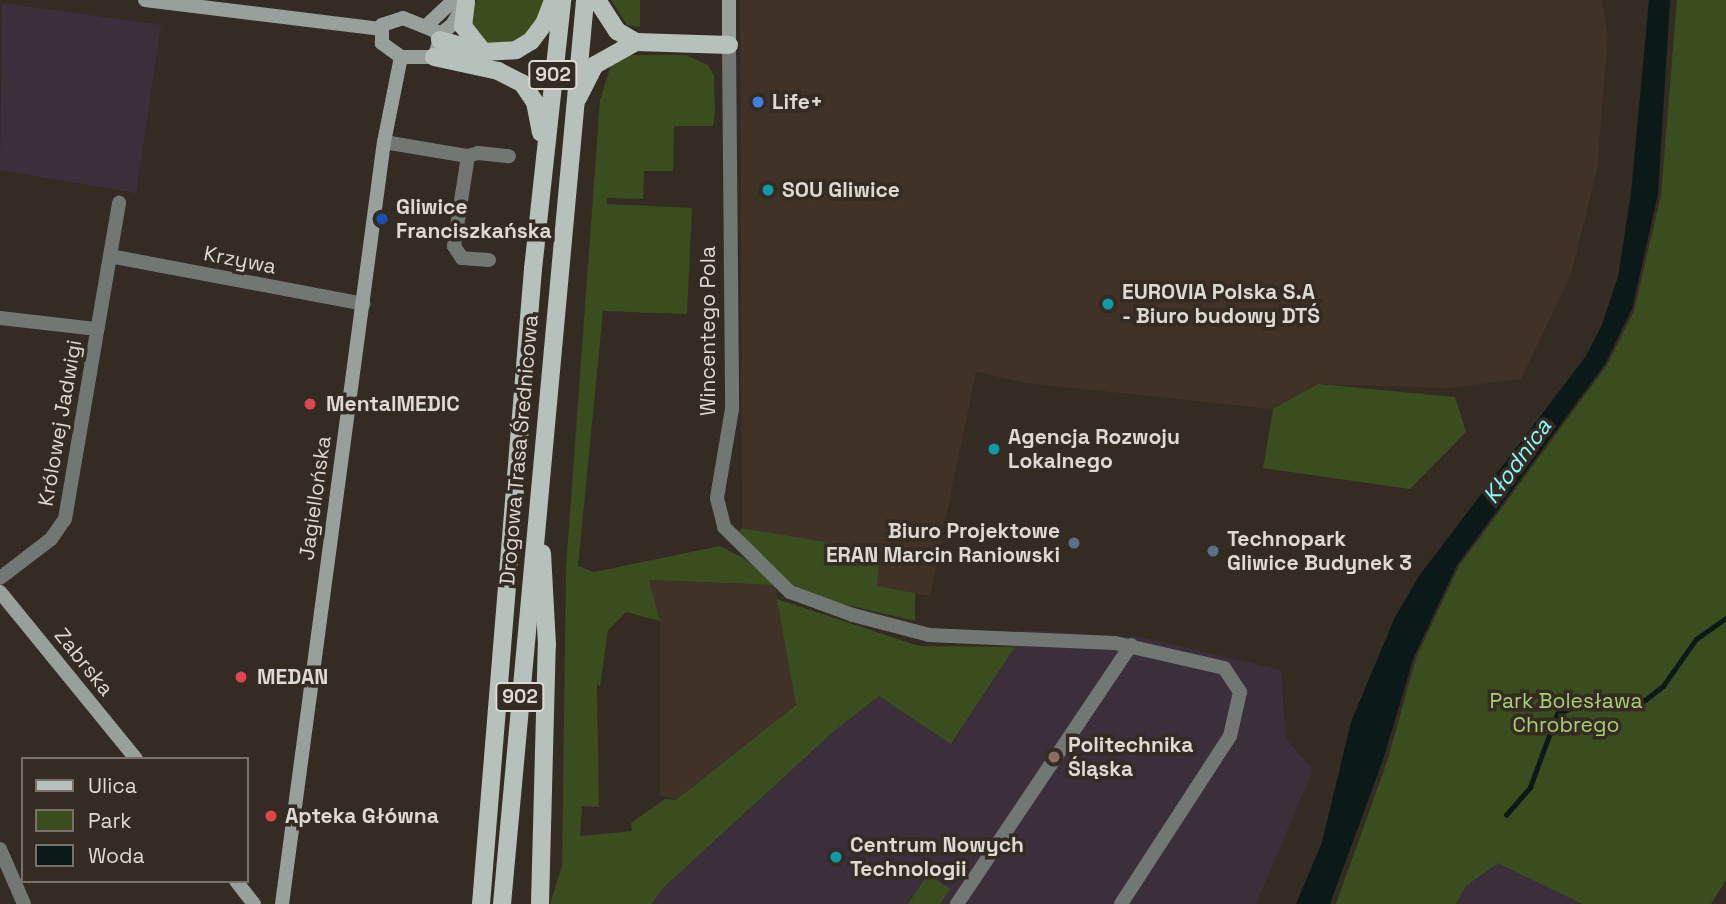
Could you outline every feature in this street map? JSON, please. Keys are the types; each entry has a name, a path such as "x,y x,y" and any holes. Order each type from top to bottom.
{"main road":[{"path":"438,44 483,52 510,51 531,41 544,24 553,0"},
{"name":"Drogowa Trasa Średnicowa","path":"479,904 545,149 562,0"},
{"name":"Drogowa Trasa Średnicowa","path":"502,904 571,113 584,0"},
{"path":"597,0 617,32 636,42 729,45"},
{"path":"462,1 463,26 483,52"},
{"path":"571,113 594,65 636,42"},
{"path":"438,44 522,83 535,102 545,149"},
{"path":"539,490 547,645 540,904"}],"street":[{"path":"145,0 380,29 397,18 426,26 438,44"},
{"path":"729,0 729,45"},
{"path":"380,29 382,43 401,57 438,44 452,25 462,1"},
{"path":"426,26 462,1"},
{"name":"Wincentego Pola","path":"729,45 732,409 717,498 724,527 790,592 808,602 929,635 1130,645 1224,668 1234,678 1239,701 1230,736 1214,766 1121,904"},
{"name":"Jagiellońska","path":"282,904 384,142 401,57"},
{"path":"384,142 468,156 478,153 509,156"},
{"path":"468,156 454,246 462,258 489,260"},
{"path":"0,318 97,329 119,203"},
{"name":"Krzywa","path":"110,256 363,304"},
{"name":"Królowej Jadwigi","path":"0,578 51,539 65,519 97,329"},
{"name":"Zabrska","path":"0,592 134,757"},
{"path":"957,904 1130,645"},
{"path":"0,849 24,904"},
{"path":"238,883 254,904"}],"shaded area":[{"path":"740,0 1602,0 1608,37 1597,170 1571,275 1521,379 1449,388 1318,384 1273,409 1026,383 976,372 930,596 877,586 880,551 742,528"},
{"path":"2,3 161,25 136,193 0,170"},
{"path":"648,580 775,585 796,705 676,800 660,795 660,621"},
{"name":"Politechnika Śląska","path":"1026,630 1144,638 1281,670 1286,739 1313,770 1256,904 652,904 662,889 833,732 879,696 952,744"},
{"path":"1498,862 1582,904 1456,904 1466,886"}],"green space":[{"path":"477,0 546,0 544,12 521,41 488,46 477,39 469,16"},
{"path":"611,0 640,0 640,27 627,25"},
{"name":"Park Bolesława Chrobrego","path":"1677,0 1726,0 1726,880 1711,904 1582,904 1498,863 1466,886 1456,904 1336,904 1388,759 1416,658 1459,566 1607,365 1634,311 1661,195"},
{"path":"629,55 686,55 708,65 714,75 715,112 713,126 674,126 673,171 644,171 643,199 607,198 607,204 692,208 687,314 603,311 578,566 594,572 720,546 745,559 775,585 649,580 660,621 626,612 608,630 600,686 597,684 599,807 582,806 580,836 632,831 631,823 665,799 676,800 796,705 777,599 919,646 1015,647 951,744 879,696 833,732 662,889 652,904 550,904 562,866 566,568 600,100 612,62"},
{"path":"1318,384 1455,397 1466,432 1410,489 1263,468 1273,409"},
{"path":"742,528 880,551 877,586 915,593 915,621 809,596 777,573 738,533"},
{"path":"928,874 950,889 940,904 908,904"}],"water":[{"name":"Kłodnica","path":"1649,0 1670,0 1658,194 1632,309 1605,364 1457,565 1413,659 1384,757 1330,904 1296,904 1322,842 1351,722 1395,617 1419,576 1586,356 1602,325 1618,277 1631,193"}],"waterway":[{"path":"1506,815 1530,787 1557,714 1592,699 1645,700 1663,686 1696,639 1726,618"}],"place":[{"name":"Life+","path":"758,102"},
{"name":"SOU Gliwice","path":"768,190"},
{"name":"Gliwice Franciszkańska","path":"382,219"},
{"name":"EUROVIA Polska S.A - Biuro budowy DTŚ","path":"1108,304"},
{"name":"MentalMEDIC","path":"310,404"},
{"name":"Agencja Rozwoju Lokalnego","path":"994,449"},
{"name":"Biuro Projektowe ERAN Marcin Raniowski","path":"1074,543"},
{"name":"Technopark Gliwice Budynek 3","path":"1213,551"},
{"name":"MEDAN","path":"241,677"},
{"name":"Politechnika Śląska","path":"1054,757"},
{"name":"Apteka Główna","path":"271,816"},
{"name":"Centrum Nowych Technologii","path":"836,857"}]}
